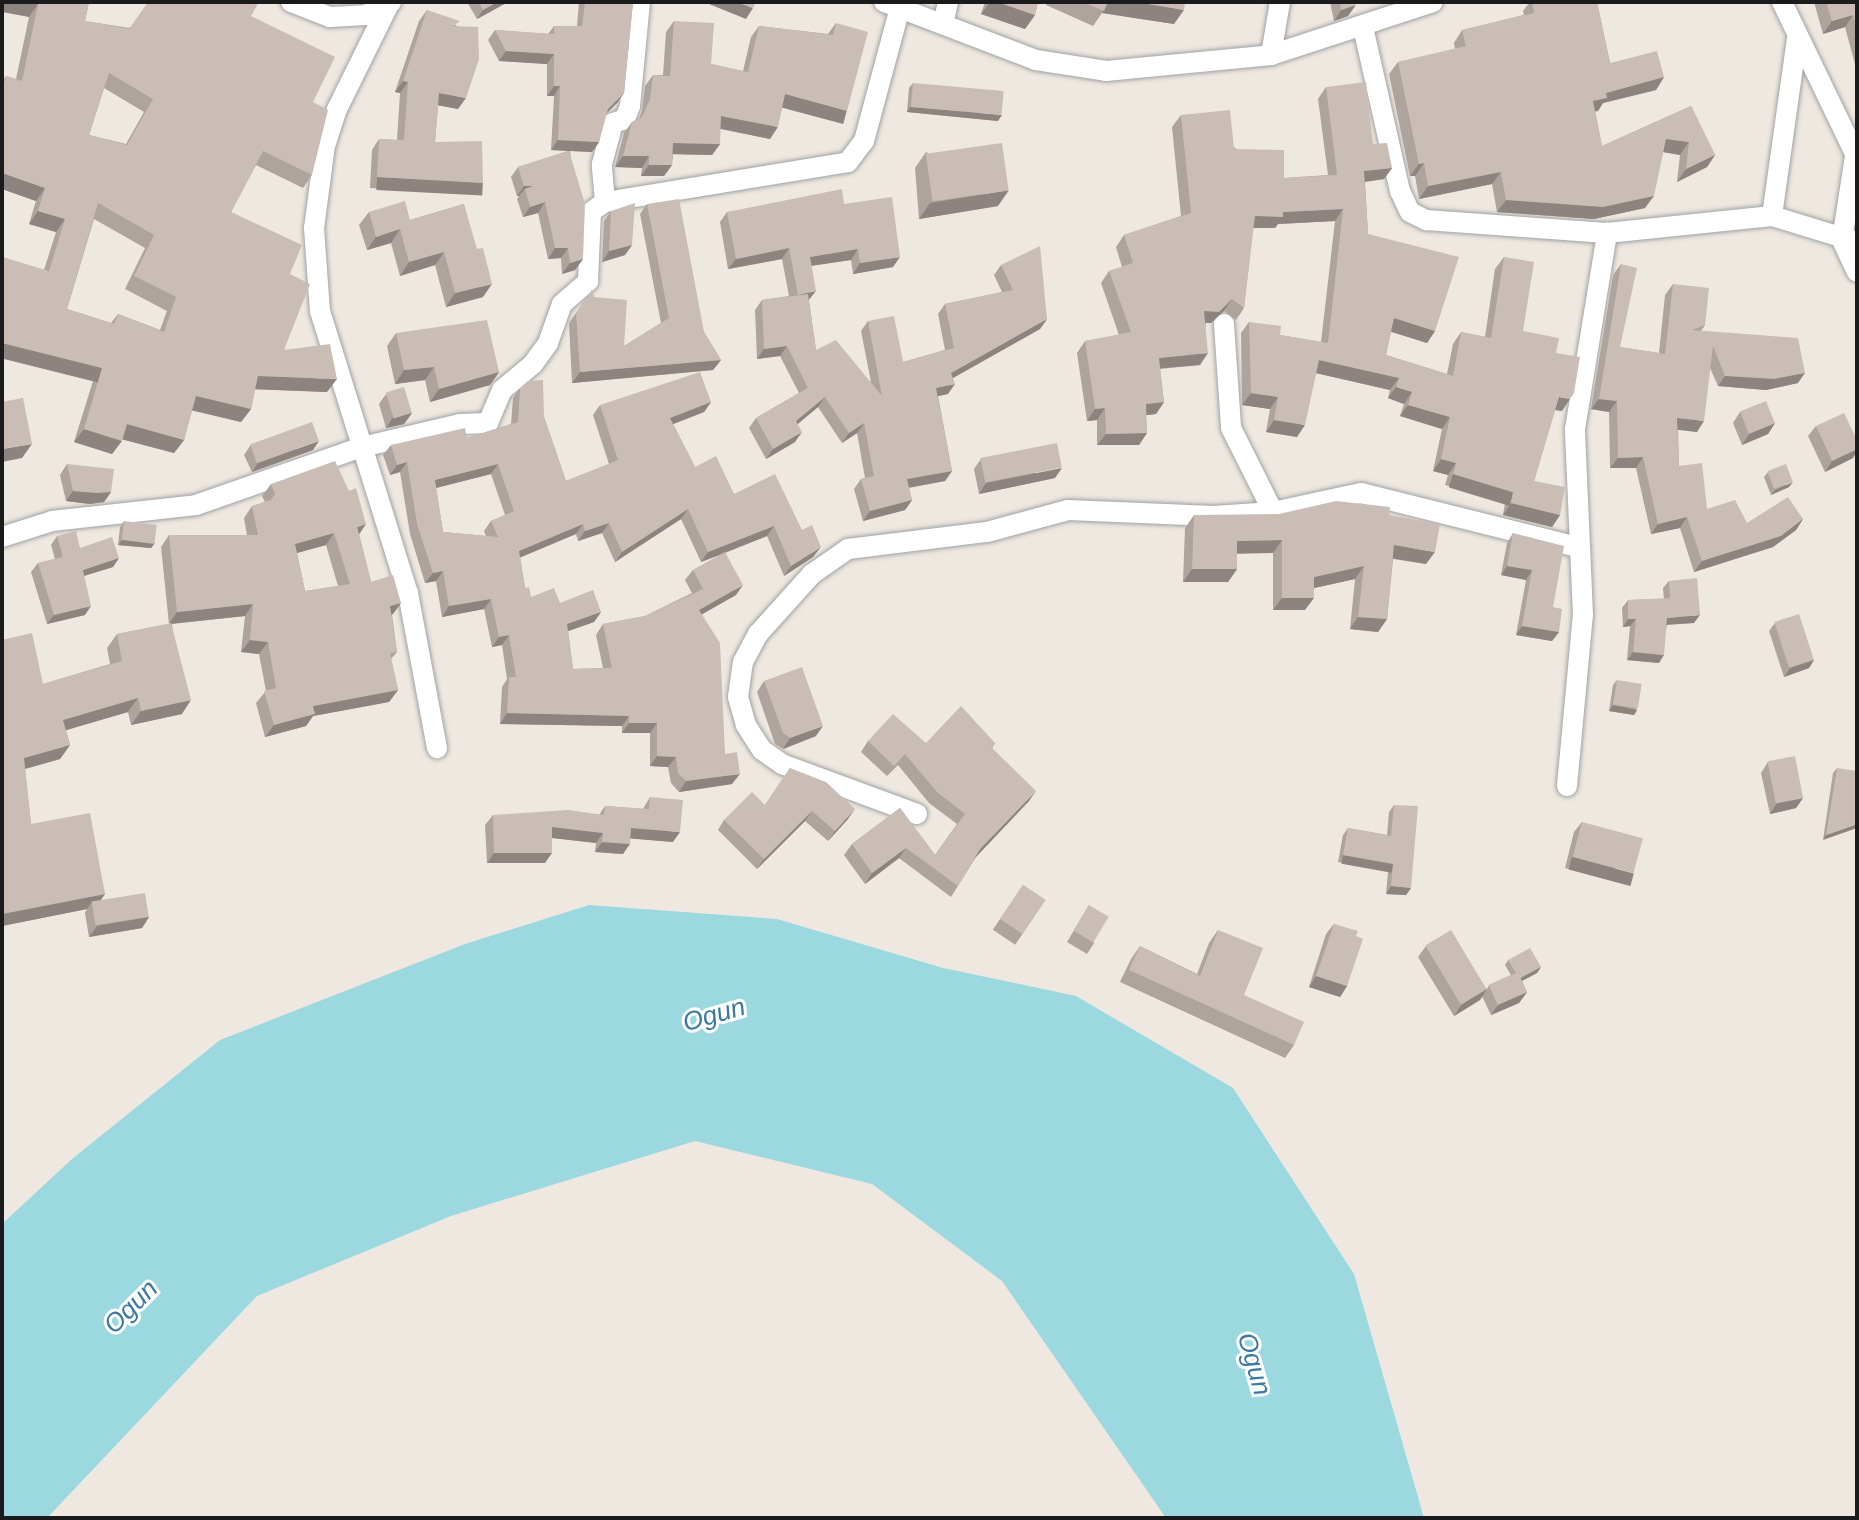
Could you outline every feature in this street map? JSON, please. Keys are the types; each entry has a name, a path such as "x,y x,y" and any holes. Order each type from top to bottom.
{"street":[{"path":"291,2 330,17 366,15 390,4"},
{"path":"605,202 602,164 613,123 625,119 630,106 640,2"},
{"path":"943,24 948,2"},
{"path":"1271,55 1280,2"},
{"path":"2,537 52,521 196,505 362,447 460,424 488,423 502,390 542,353 562,304 588,281 592,258 586,223 605,202 848,162 864,141 892,5 1036,60 1106,71 1271,55 1433,2"},
{"path":"1782,2 1797,39 1856,157 1849,241 1857,272"},
{"path":"390,4 325,145 314,228 320,311 408,593 437,748"},
{"path":"1363,27 1400,191 1410,212 1456,225 1607,233 1772,216 1849,241"},
{"path":"1772,216 1797,39"},
{"path":"1567,786 1583,615 1578,547 1577,403 1607,233"},
{"path":"1224,324 1231,428 1273,512"},
{"path":"917,814 782,764 762,750 746,725 738,697 743,662 758,634 812,574 848,549 987,532 1068,510 1185,516 1273,512 1361,493 1578,547"}],"water":[{"name":"Ogun","path":"589,905 777,919 943,968 1076,996 1233,1088 1354,1274 1424,1518 1166,1518 1002,1281 872,1184 695,1141 451,1216 257,1296 47,1518 2,1518 2,1224 72,1159 220,1040 465,944"}],"building":[{"path":"27,2 89,2 85,21 129,29 148,2 259,2 251,16 335,57 313,102 328,110 312,175 263,151 231,212 302,245 290,274 310,284 284,350 330,344 337,379 258,376 251,409 196,396 184,440 127,424 122,441 84,429 102,368 2,343 2,257 49,271 65,219 38,211 45,188 2,173 2,89 6,76 22,81 38,4","holes":["109,73 153,99 127,145 89,135","98,203 154,235 134,276 176,297 164,332 118,314 114,324 67,309"]},
{"path":"479,2 497,2 483,10"},
{"path":"585,2 633,2 624,93 608,109 599,142 558,140 560,86 554,86 554,54 506,51 495,30 554,34 554,26 582,26"},
{"path":"737,2 756,2 753,8"},
{"path":"997,2 1038,2 1035,15"},
{"path":"1083,2 1108,2 1104,11"},
{"path":"1136,2 1185,2 1184,10"},
{"path":"1340,2 1355,2 1356,5 1341,10"},
{"path":"1532,2 1597,2 1610,63 1657,51 1664,77 1606,93 1607,98 1593,101 1602,146 1691,106 1715,155 1686,169 1689,142 1666,139 1654,196 1603,207 1506,200 1501,172 1428,186 1424,163 1419,164 1398,62 1466,46 1462,30 1534,13"},
{"path":"1826,2 1857,2 1857,28 1853,15 1832,21"},
{"path":"427,10 460,21 453,26 478,27 479,59 466,98 439,93 435,142 482,141 483,183 377,177 379,139 404,140 408,82 403,81"},
{"path":"674,21 714,23 711,64 748,72 759,26 833,35 836,23 868,32 847,111 785,94 778,127 721,116 720,144 673,143 672,165 649,165 649,156 623,156 632,122 642,117 650,99 653,75 670,76"},
{"path":"1366,82 1373,144 1387,143 1392,168 1364,171 1368,234 1459,257 1435,331 1394,318 1386,355 1453,376 1461,332 1491,338 1504,257 1534,262 1523,331 1559,338 1556,353 1580,357 1574,393 1570,399 1559,397 1534,481 1565,487 1560,515 1511,503 1513,492 1453,474 1456,463 1441,459 1450,417 1408,405 1412,392 1396,387 1399,378 1319,360 1305,425 1274,420 1278,397 1251,393 1249,322 1281,326 1280,335 1328,343 1343,209 1283,212 1283,217 1255,216 1244,308 1232,299 1219,312 1204,311 1208,353 1159,358 1164,402 1146,404 1147,433 1106,434 1105,408 1095,409 1085,341 1131,332 1109,271 1133,263 1124,235 1191,213 1181,115 1230,110 1234,149 1284,150 1284,178 1337,175 1326,87"},
{"path":"913,83 1004,91 1002,115 911,107"},
{"path":"1002,143 1009,191 932,201 926,154"},
{"path":"569,151 585,204 583,259 570,263 568,248 555,248 545,202 530,207 525,189 533,186 524,186 518,167"},
{"path":"842,189 844,204 892,197 900,257 860,263 858,249 810,257 816,291 798,295 789,248 736,259 727,212"},
{"path":"679,199 704,332 721,360 580,372 576,313 592,290 594,297 627,300 624,346 669,318 647,204"},
{"path":"405,201 410,220 464,204 477,249 483,248 492,284 455,293 444,252 409,262 400,229 376,237 369,212"},
{"path":"635,203 632,245 609,251 611,211"},
{"path":"1040,246 1047,319 951,373 955,384 936,388 952,471 907,479 912,500 870,511 861,479 874,476 864,423 849,433 825,397 796,421 802,432 773,449 756,418 808,388 787,346 764,349 762,300 808,294 816,350 836,340 882,396 868,321 894,316 903,362 954,348 945,304 1013,290 1001,265"},
{"path":"1621,264 1637,268 1620,347 1665,354 1673,284 1709,288 1705,325 1692,330 1798,338 1805,373 1774,379 1725,376 1713,346 1704,421 1677,418 1679,466 1702,463 1707,509 1735,500 1747,523 1788,497 1803,519 1781,536 1702,561 1687,517 1658,524 1643,457 1618,458 1617,401 1599,399"},
{"path":"487,320 499,372 439,389 434,367 404,370 396,333"},
{"path":"700,372 711,402 670,418 695,467 716,456 734,494 775,474 802,530 812,525 821,547 791,566 774,526 708,552 688,509 622,552 609,523 585,531 583,524 519,551 525,588 529,587 531,597 554,588 560,603 593,590 601,612 567,624 573,669 612,668 603,624 645,616 703,589 693,570 725,552 743,585 699,610 720,643 725,754 737,752 740,774 686,781 678,773 676,757 657,756 657,723 629,723 629,716 507,713 509,677 516,677 509,635 499,637 491,599 449,606 443,571 433,573 417,524 407,462 397,465 391,445 465,428 467,438 518,422 520,388 528,381 543,380 544,417 566,481 618,460 600,405","holes":["498,464 514,511 491,521 498,537 443,532 435,480"]},
{"path":"404,387 412,413 394,418 386,393"},
{"path":"23,398 32,444 2,449 2,402"},
{"path":"1766,401 1775,423 1749,434 1740,411"},
{"path":"1844,413 1857,440 1857,449 1832,461 1816,426"},
{"path":"312,422 319,441 257,463 250,445"},
{"path":"1057,443 1062,468 985,482 980,458"},
{"path":"335,461 349,491 356,488 366,524 357,527 371,582 393,575 401,603 390,606 397,652 390,653 398,690 313,706 315,714 274,725 264,691 276,688 268,642 250,640 253,604 177,612 169,535 258,535 252,506 271,500 275,494 271,484","holes":["334,533 350,584 305,591 295,544"]},
{"path":"67,464 114,469 111,492 73,491"},
{"path":"1786,464 1793,482 1774,489 1767,471"},
{"path":"1336,501 1390,507 1389,515 1440,524 1435,552 1394,545 1387,619 1358,617 1364,566 1314,577 1314,598 1282,598 1282,540 1237,541 1237,569 1192,569 1194,515 1279,514"},
{"path":"124,521 157,525 154,544 122,540"},
{"path":"76,531 80,548 112,537 119,558 83,570 91,606 54,615 38,563 63,557 57,536"},
{"path":"1513,533 1564,546 1553,607 1562,609 1559,632 1522,626 1532,570 1507,566"},
{"path":"1697,578 1700,615 1667,618 1664,655 1633,652 1636,619 1628,619 1628,600 1670,598 1669,581"},
{"path":"1799,614 1814,660 1789,668 1774,622"},
{"path":"171,623 191,700 141,711 138,698 63,720 70,745 24,758 31,824 90,813 105,894 2,914 2,640 32,633 43,684 122,661 117,634"},
{"path":"802,667 823,726 790,738 783,733 764,681"},
{"path":"1617,680 1642,684 1638,709 1613,705"},
{"path":"961,706 995,743 991,747 1036,791 980,849 958,886 906,848 872,873 852,844 900,808 935,855 965,814 937,792 905,754 894,766 868,741 893,714 926,743"},
{"path":"1795,756 1803,798 1776,804 1768,761"},
{"path":"790,768 826,782 855,809 835,831 812,811 764,859 724,820 752,792 765,805"},
{"path":"1837,768 1857,771 1857,824 1826,835"},
{"path":"650,797 683,800 680,832 631,828 630,844 602,842 603,833 552,827 552,853 494,853 493,815 568,810 604,815 605,806 649,809"},
{"path":"1394,805 1418,806 1411,888 1391,886 1393,864 1343,855 1348,828 1391,836"},
{"path":"1582,822 1643,838 1634,873 1573,857"},
{"path":"1023,885 1045,900 1022,934 1000,919"},
{"path":"145,893 149,917 95,925 92,901"},
{"path":"1089,905 1109,917 1093,943 1074,931"},
{"path":"1334,924 1358,931 1356,936 1363,939 1347,986 1316,976"},
{"path":"1218,930 1263,948 1244,995 1304,1022 1294,1045 1129,970 1140,946 1200,976"},
{"path":"1451,930 1487,989 1461,1005 1425,945"},
{"path":"1530,948 1541,967 1520,978 1508,960"},
{"path":"1518,972 1527,992 1498,1005 1489,985"}]}
